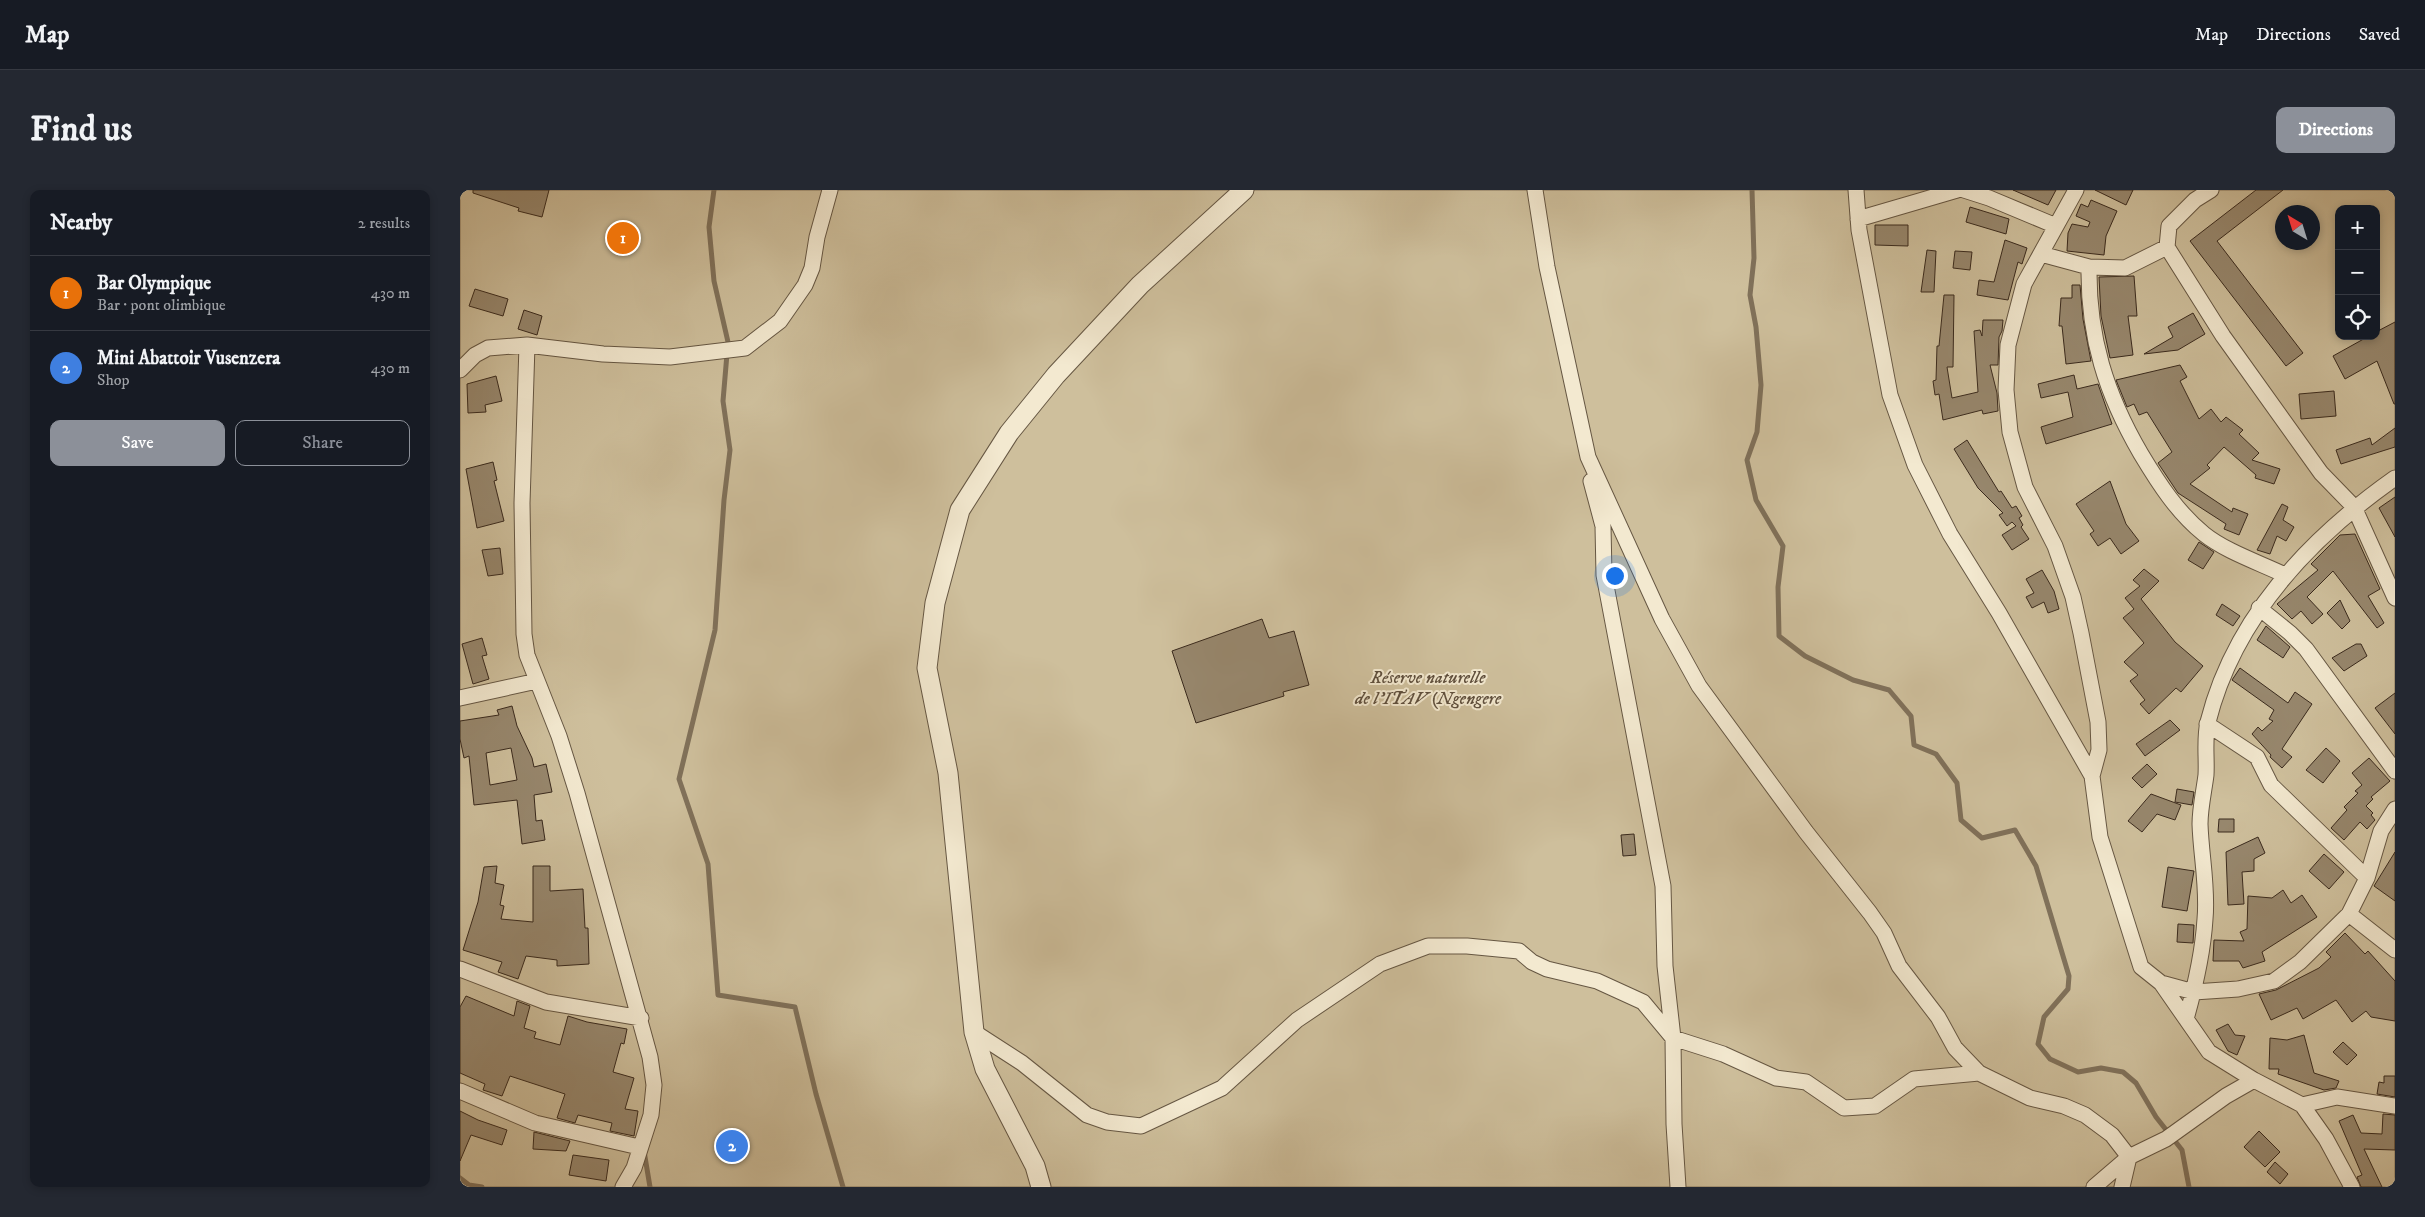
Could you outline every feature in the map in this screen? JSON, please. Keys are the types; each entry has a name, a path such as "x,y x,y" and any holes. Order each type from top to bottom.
{"street":[{"path":"460,370 475,355 488,348 527,344 603,354 670,357 745,348 780,321 805,285 812,268 817,236 830,190"},
{"path":"1041,1187 1034,1166 985,1069 974,1032 948,773 928,668 935,603 960,510 1009,433 1056,375 1140,285 1244,190"},
{"path":"1535,190 1547,267 1588,457 1590,479 1602,526 1604,574 1664,886 1665,966 1672,1038 1678,1187"},
{"path":"1856,190 1858,219 1890,396 1915,465 1950,534 1999,614 2092,776 2100,837 2142,967 2161,983 2209,1052 2254,1080 2302,1105 2326,1139 2352,1187"},
{"path":"1858,219 1957,190"},
{"path":"1964,190 2056,226"},
{"path":"2076,190 2024,284 2008,345 2006,390 2010,432 2025,487 2054,546 2072,597 2098,722 2099,750 2092,776"},
{"path":"2211,190 2195,200 2169,226 2167,247 2229,344 2321,473 2354,507 2395,598"},
{"path":"2041,254 2089,267 2125,268 2167,247"},
{"path":"2089,267 2089,298 2093,329 2109,391 2121,418 2156,479 2178,510 2206,535 2285,575"},
{"path":"527,344 522,503 524,634 527,655 574,785 641,1018 654,1085 652,1115 639,1147 634,1168 623,1187"},
{"path":"1588,457 1662,619 1699,686 1806,832 1870,913 1884,933 1899,966 1938,1017 1954,1048 1979,1072 2030,1098 2064,1106 2085,1115 2112,1135 2129,1156"},
{"path":"2186,1019 2194,992 2205,918 2200,822 2206,776 2208,724 2222,681 2242,638 2259,608 2285,575 2354,507 2395,478"},
{"path":"2259,608 2290,632 2306,648 2395,771"},
{"path":"460,698 537,681"},
{"path":"2208,724 2257,757 2271,785 2367,878"},
{"path":"2161,983 2194,992 2238,989 2274,981 2300,962 2349,914 2367,878 2381,831 2395,809"},
{"path":"2349,914 2395,950"},
{"path":"974,1032 1022,1063 1087,1115 1107,1122 1141,1126 1222,1088 1297,1020 1344,986 1380,964 1428,946 1492,947 1519,951 1532,962 1546,968 1597,981 1643,1002 1672,1038 1723,1054 1776,1078 1806,1082 1844,1108 1874,1106 1902,1085 1914,1079 1979,1072"},
{"path":"460,969 546,1002 641,1018"},
{"path":"2094,1187 2129,1156 2172,1135 2226,1096 2254,1080"},
{"path":"460,1091 535,1123 639,1147"},
{"path":"2302,1105 2337,1097 2395,1106"},
{"path":"2122,1187 2129,1156"}],"green space":[{"name":"Réserve naturelle de l'ITAV (Ngengere","path":"460,190 2395,190 2395,1187 460,1187"}],"building":[{"path":"473,190 549,190 542,217 518,211 519,208 473,193"},
{"path":"2013,190 2056,190 2048,205"},
{"path":"2095,190 2133,190 2126,205"},
{"path":"2256,190 2283,190 2217,241 2303,353 2286,366 2190,241"},
{"path":"2091,200 2117,211 2106,236 2104,255 2067,251 2068,233 2072,224 2088,227 2090,222 2076,216 2081,204 2088,207"},
{"path":"1970,207 2009,219 2006,234 1966,222"},
{"path":"1875,225 1908,225 1908,246 1875,245"},
{"path":"2005,240 2027,248 2022,264 2018,262 2008,300 1977,295 1979,280 1994,282"},
{"path":"1927,250 1936,251 1934,292 1921,292"},
{"path":"1955,251 1972,252 1970,270 1953,268"},
{"path":"2134,276 2137,316 2128,316 2133,355 2110,358 2101,316 2099,277"},
{"path":"2072,285 2080,285 2083,319 2091,361 2066,364 2062,326 2059,326 2061,298 2072,298"},
{"path":"475,289 508,299 503,316 469,306"},
{"path":"1944,295 1954,295 1953,367 1947,367 1952,398 1978,392 1974,331 1980,330 1982,336 1983,320 2003,320 2002,331 1999,337 1998,365 1990,365 1997,393 1998,411 1983,414 1982,410 1943,420 1939,394 1935,395 1933,381 1936,380 1937,346 1939,346"},
{"path":"524,310 542,316 537,335 518,329"},
{"path":"2193,313 2205,334 2178,350 2144,354 2173,337 2168,327"},
{"path":"2395,322 2395,404 2377,361 2345,379 2333,356 2362,340 2380,340 2380,330"},
{"path":"2180,365 2187,377 2180,381 2199,419 2211,409 2221,422 2226,417 2243,430 2239,434 2259,453 2252,460 2280,469 2274,484 2255,478 2256,475 2224,447 2207,465 2210,468 2190,484 2232,512 2233,508 2248,514 2239,535 2224,529 2226,524 2178,493 2158,463 2172,452 2147,412 2139,415 2134,404 2127,407 2116,380"},
{"path":"2074,375 2077,389 2098,384 2112,424 2046,444 2041,427 2073,417 2068,392 2041,398 2038,384"},
{"path":"496,376 502,401 485,405 486,412 468,413 467,384"},
{"path":"2334,391 2336,416 2301,419 2299,394"},
{"path":"2395,428 2395,447 2341,464 2336,450 2370,438 2372,445"},
{"path":"1967,440 1999,492 2001,491 2012,508 2016,506 2022,516 2019,518 2023,525 2021,527 2029,539 2012,550 2002,535 2016,526 2012,522 2007,526 1999,515 2003,513 1978,488 1954,449"},
{"path":"493,462 497,480 494,481 504,521 477,528 466,469"},
{"path":"2110,481 2126,524 2139,541 2121,554 2110,538 2098,546 2090,534 2094,531 2076,504"},
{"path":"2395,497 2395,537 2379,508"},
{"path":"2282,504 2288,507 2283,520 2294,527 2286,541 2277,536 2270,554 2257,550"},
{"path":"2355,534 2380,589 2368,596 2384,623 2377,628 2333,571 2307,597 2323,614 2312,624 2301,611 2292,619 2277,604 2318,570 2311,564 2340,535"},
{"path":"2199,542 2214,552 2203,569 2188,560"},
{"path":"500,548 503,574 488,576 482,550"},
{"path":"2144,569 2159,581 2141,599 2175,642 2203,666 2181,692 2176,688 2149,714 2140,704 2145,700 2130,681 2138,675 2124,662 2144,643 2123,618 2134,609 2125,598 2140,586 2133,580"},
{"path":"2042,570 2054,591 2059,609 2048,613 2044,602 2032,608 2026,597 2034,593 2026,579"},
{"path":"2340,600 2350,621 2342,629 2327,613"},
{"path":"2222,604 2240,616 2233,626 2216,615"},
{"path":"1262,619 1269,638 1294,631 1309,685 1283,692 1284,696 1196,723 1172,651"},
{"path":"2266,626 2290,647 2283,658 2257,640"},
{"path":"482,638 487,655 482,656 489,679 473,684 462,644"},
{"path":"2356,644 2361,644 2367,656 2344,671 2332,658"},
{"path":"2240,668 2288,703 2295,692 2312,704 2282,749 2292,757 2282,768 2270,757 2271,755 2252,734 2258,727 2262,731 2273,721 2269,719 2274,710 2232,680"},
{"path":"2395,693 2395,734 2375,708"},
{"path":"512,706 517,726 532,758 534,767 546,764 552,792 534,795 536,821 542,820 545,840 522,844 517,800 474,805 469,756 464,758 460,739 460,721 499,715 497,710","holes":["511,748 517,780 490,785 486,753"]},
{"path":"2170,720 2180,730 2145,756 2136,744"},
{"path":"2326,748 2340,761 2323,783 2306,770"},
{"path":"2369,758 2390,781 2371,797 2373,799 2366,806 2373,813 2371,815 2375,820 2367,829 2360,822 2344,840 2331,828 2347,810 2344,807 2358,793 2355,791 2362,785 2352,773"},
{"path":"2147,764 2157,774 2142,788 2132,778"},
{"path":"2177,789 2194,792 2192,805 2175,802"},
{"path":"2151,794 2181,805 2175,820 2157,814 2142,832 2128,821"},
{"path":"2219,819 2234,819 2234,832 2218,832"},
{"path":"1634,834 1636,855 1623,856 1621,835"},
{"path":"2258,837 2265,853 2254,859 2254,871 2242,872 2244,904 2228,905 2226,852"},
{"path":"2395,852 2395,901 2374,886"},
{"path":"2324,854 2344,872 2329,889 2309,871"},
{"path":"497,866 495,883 504,885 500,905 504,906 501,919 533,922 533,866 550,866 550,891 583,889 585,928 588,928 589,964 557,966 557,960 526,956 518,979 498,972 502,962 463,950 478,902 484,867"},
{"path":"2168,867 2194,871 2187,911 2162,907"},
{"path":"2283,890 2291,903 2302,895 2317,917 2262,952 2265,961 2243,968 2239,961 2213,961 2214,940 2244,941 2240,932 2247,929 2248,896 2272,898"},
{"path":"2178,924 2194,925 2193,943 2177,942"},
{"path":"2345,933 2365,954 2368,951 2395,981 2395,1021 2371,1017 2366,1011 2352,1022 2336,1000 2303,1019 2297,1008 2271,1020 2259,994 2276,990 2319,968 2331,957 2326,952"},
{"path":"466,996 514,1016 517,1001 530,1006 524,1028 536,1032 534,1038 560,1045 568,1016 587,1022 627,1029 624,1044 621,1043 613,1072 634,1078 625,1109 638,1111 634,1136 610,1131 612,1123 578,1115 575,1123 557,1118 565,1094 510,1076 502,1096 483,1090 485,1084 460,1073 460,1007"},
{"path":"2228,1024 2235,1035 2245,1036 2237,1055 2228,1051 2216,1030"},
{"path":"2304,1035 2314,1073 2339,1081 2336,1088 2324,1090 2278,1074 2279,1069 2269,1069 2270,1038 2287,1040"},
{"path":"2343,1042 2357,1055 2347,1065 2333,1052"},
{"path":"2384,1076 2395,1076 2395,1097 2377,1094 2379,1082 2384,1083"},
{"path":"460,1111 478,1120 507,1130 502,1145 471,1135 460,1161"},
{"path":"2383,1114 2395,1115 2395,1150 2364,1149 2382,1187 2361,1187 2357,1177 2362,1175 2339,1121 2353,1115 2361,1133 2382,1134"},
{"path":"2259,1131 2280,1152 2265,1167 2244,1147"},
{"path":"534,1132 570,1141 566,1151 533,1149"},
{"path":"573,1155 609,1160 606,1181 569,1175"},
{"path":"2275,1162 2288,1174 2280,1184 2267,1172"}],"waterway":[{"path":"714,190 709,227 714,281 728,342 723,401 730,450 724,500 715,630 679,779 708,864 718,995 795,1007 816,1094 843,1187"},
{"path":"1752,190 1754,258 1750,295 1756,327 1761,385 1757,432 1747,460 1756,500 1783,546 1778,587 1779,636 1805,656 1853,680 1889,690 1911,716 1914,745 1936,754 1957,783 1961,820 1982,838 2015,830 2036,866 2069,976 2068,989 2044,1017 2038,1044 2050,1059 2078,1072 2101,1068 2123,1072 2136,1083 2156,1117 2182,1150 2189,1187"},
{"path":"644,1151 650,1187"},
{"path":"460,1178 469,1185 482,1187"}],"place":[{"name":"Bar Olympique","path":"623,238"},
{"name":"Mini Abattoir Vusenzera","path":"732,1146"}]}
